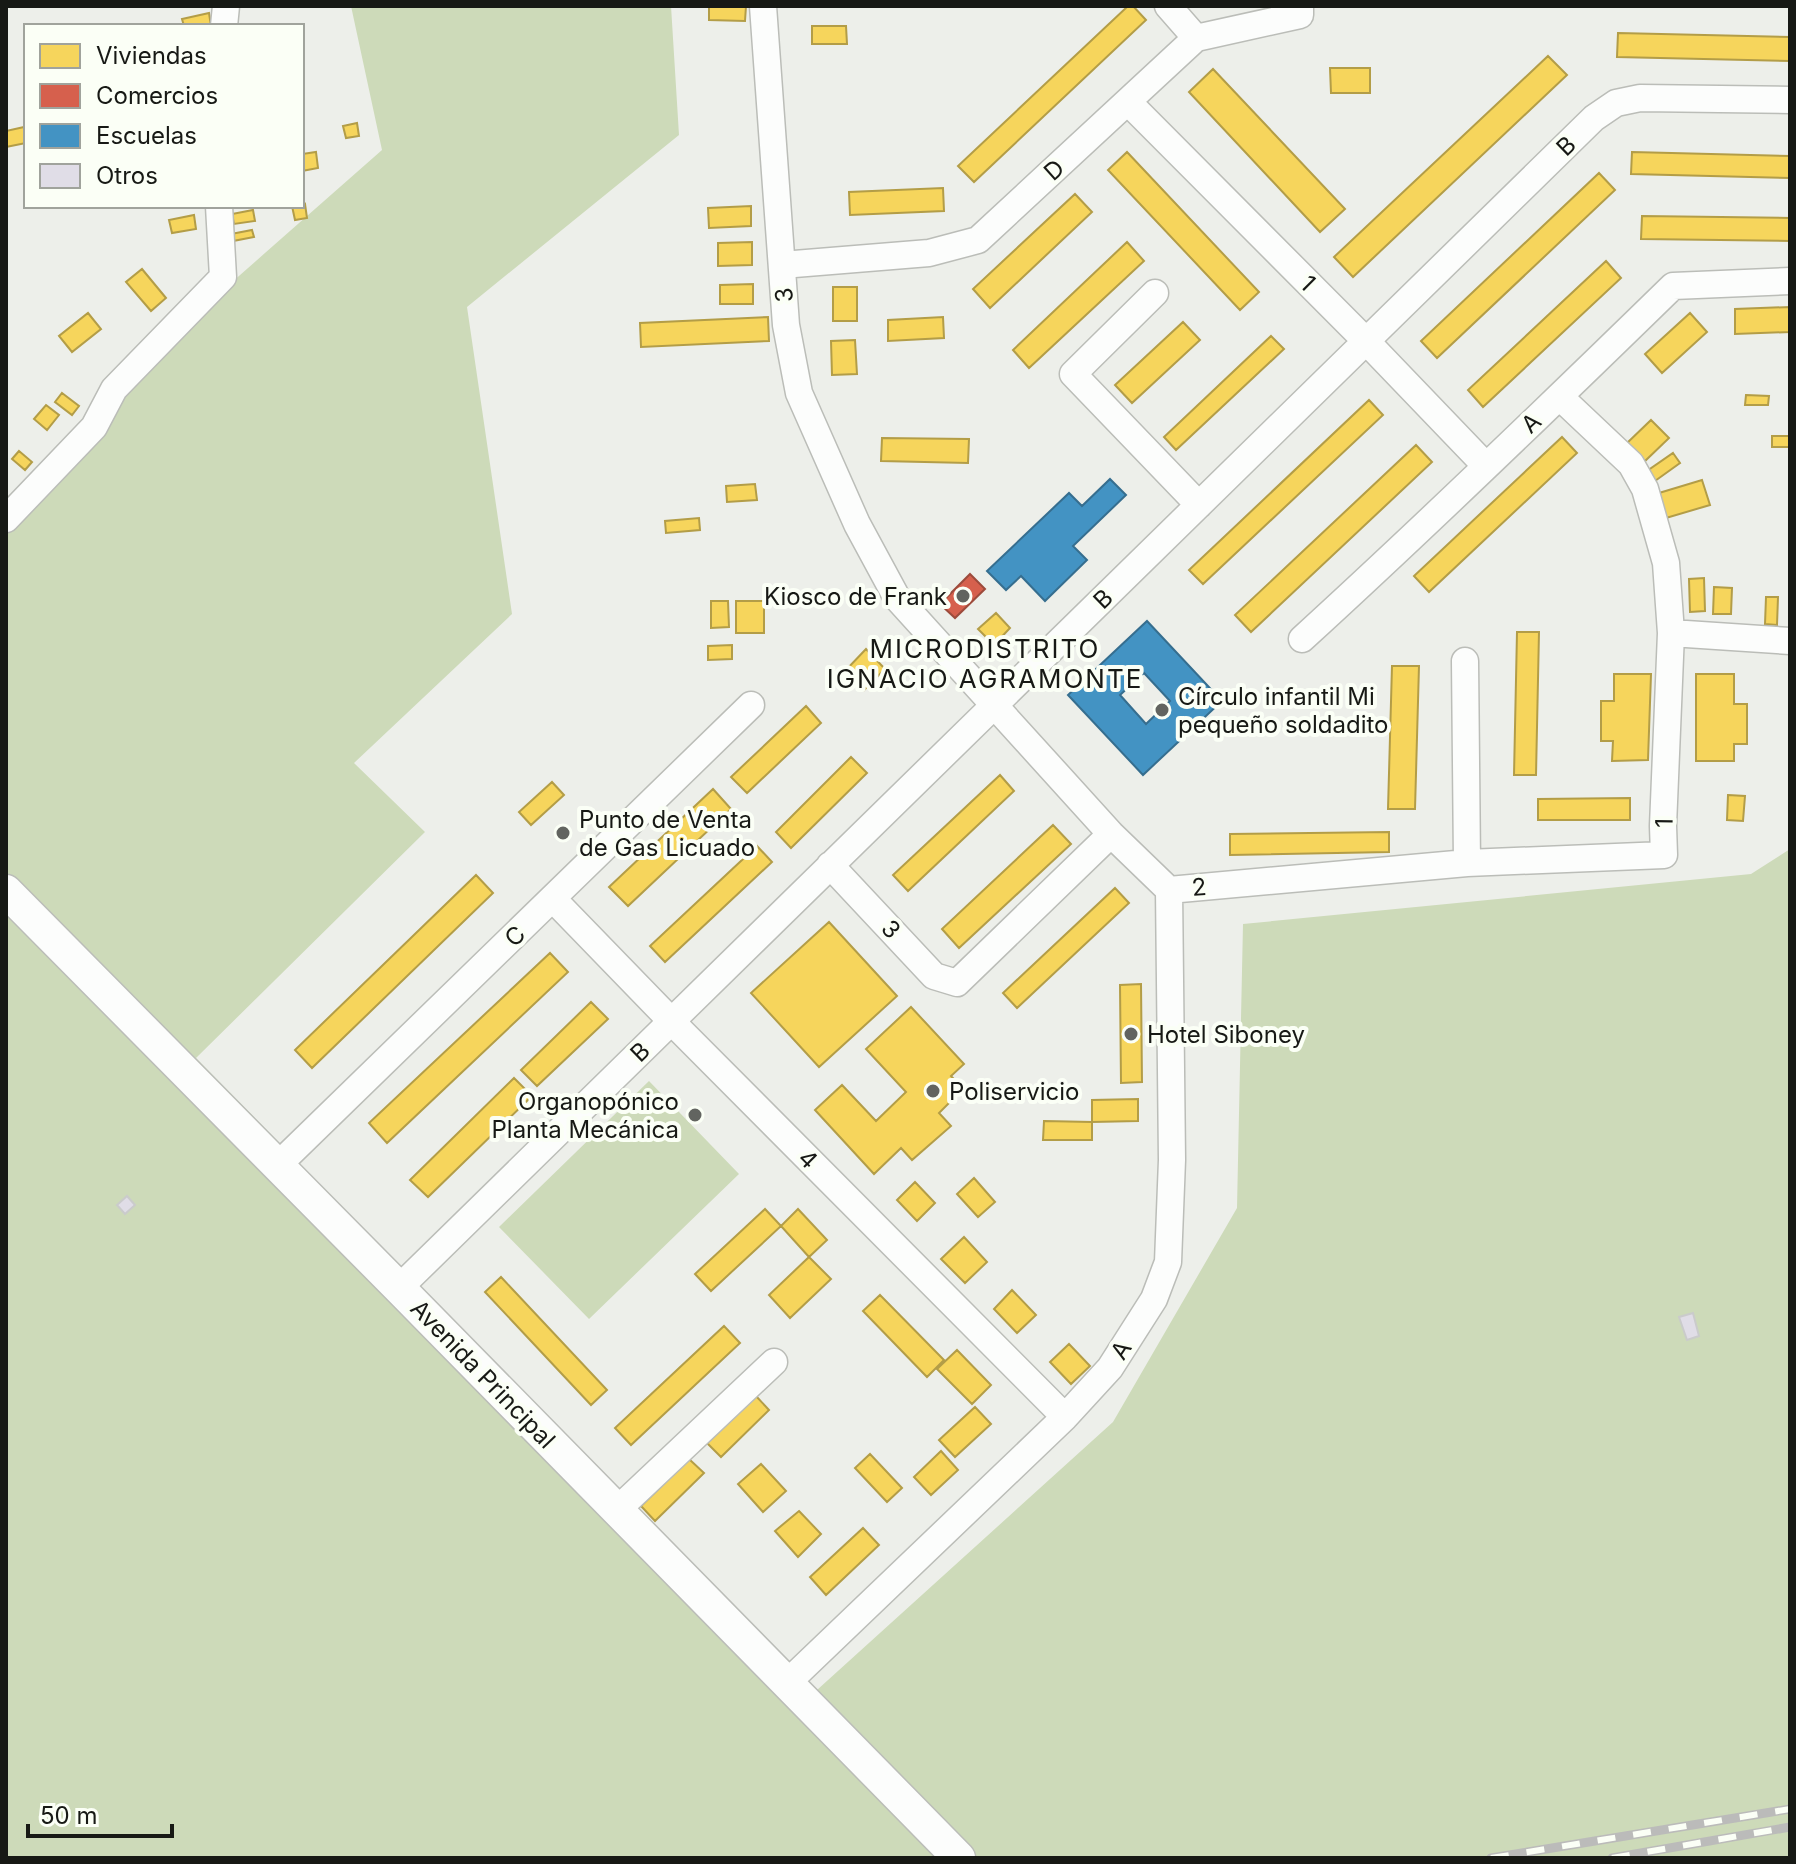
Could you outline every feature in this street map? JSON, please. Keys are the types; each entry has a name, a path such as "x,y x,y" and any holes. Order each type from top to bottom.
{"main road":[{"name":"Avenida Principal","path":"6,891 959,1858"}],"street":[{"name":"3","path":"763,6 786,325 799,393 879,566"},
{"path":"1168,6 1196,38 1300,10"},
{"name":"D","path":"782,265 929,253 978,240 1196,38"},
{"name":"B","path":"399,1288 1594,118 1616,103 1640,98 1790,100"},
{"name":"1","path":"1128,102 1486,466"},
{"path":"6,519 94,427 114,389 223,277 219,208"},
{"name":"A","path":"1302,639 1387,562 1673,286 1790,281"},
{"path":"1155,293 1073,374 1199,505"},
{"name":"1","path":"1560,397 1631,464 1645,489 1666,563 1671,633 1664,855"},
{"name":"2","path":"879,566 897,598 993,706 1111,834 1169,890 1467,863 1664,855"},
{"path":"1671,633 1790,641"},
{"path":"1465,661 1467,863"},
{"name":"C","path":"277,1166 751,705"},
{"name":"3","path":"830,865 934,976 957,983 1111,834"},
{"name":"A","path":"787,1683 1065,1417 1110,1368 1154,1299 1168,1262 1172,1160 1169,890"},
{"name":"4","path":"553,899 1065,1417"},
{"path":"617,1510 774,1362"}],"green space":[{"path":"351,6 671,6 679,135 467,307 512,614 354,763 425,832 196,1058 817,1690 1113,1422 1237,1208 1243,924 1751,874 1790,849 1790,1858 6,1858 6,514 190,319 382,150"},
{"path":"649,1081 739,1174 589,1319 499,1227"}],"building: Viviendas":[{"path":"709,6 746,6 745,21 709,20"},
{"path":"1128,6 1133,6 1146,20 974,182 958,166"},
{"path":"209,13 211,24 183,24 182,19"},
{"path":"812,26 846,26 847,44 812,44"},
{"path":"1618,33 1790,37 1790,61 1617,57"},
{"path":"1548,56 1567,75 1353,277 1334,257"},
{"path":"1330,68 1370,68 1370,93 1331,93"},
{"path":"1213,69 1345,209 1320,232 1189,92"},
{"path":"357,123 359,136 346,138 343,126"},
{"path":"24,127 24,143 6,147 6,131"},
{"path":"316,152 318,168 304,171 304,154"},
{"path":"1127,152 1259,292 1240,310 1108,170"},
{"path":"1632,152 1790,156 1790,178 1631,174"},
{"path":"1599,173 1615,190 1437,358 1421,341"},
{"path":"943,188 944,211 850,215 849,192"},
{"path":"1075,194 1092,212 990,308 973,289"},
{"path":"304,205 307,218 295,220 292,208 304,208"},
{"path":"751,206 751,226 709,228 708,208"},
{"path":"253,210 255,221 234,224 232,214"},
{"path":"194,215 196,229 172,233 169,220"},
{"path":"1642,216 1790,218 1790,241 1641,239"},
{"path":"252,230 254,237 233,241 231,234"},
{"path":"752,242 752,265 718,266 718,243"},
{"path":"1127,242 1144,261 1029,368 1013,350"},
{"path":"1606,261 1621,278 1483,407 1468,390"},
{"path":"142,269 166,298 151,311 126,282"},
{"path":"753,284 753,304 720,304 720,285"},
{"path":"833,287 857,287 857,321 833,321"},
{"path":"1790,307 1790,332 1735,334 1735,309"},
{"path":"88,313 101,329 72,352 59,336"},
{"path":"1690,313 1707,332 1662,373 1645,354"},
{"path":"768,317 769,341 641,347 640,323"},
{"path":"943,317 944,338 888,341 888,320"},
{"path":"1183,322 1200,340 1132,403 1115,385"},
{"path":"1271,336 1284,349 1176,450 1164,437"},
{"path":"855,340 857,374 832,375 831,341"},
{"path":"62,393 79,406 72,415 55,402"},
{"path":"1746,395 1769,396 1768,405 1745,405"},
{"path":"1369,400 1383,415 1203,584 1189,570"},
{"path":"46,405 59,415 47,430 34,419"},
{"path":"1651,420 1669,438 1644,462 1626,444"},
{"path":"1772,436 1790,436 1790,447 1772,447"},
{"path":"1562,437 1577,453 1429,592 1414,576"},
{"path":"882,438 969,439 968,463 881,461"},
{"path":"1416,445 1432,462 1251,632 1235,615"},
{"path":"19,451 32,462 25,470 12,459"},
{"path":"1673,453 1680,463 1655,481 1647,471"},
{"path":"1702,480 1710,505 1666,518 1659,493"},
{"path":"755,484 757,500 727,502 726,486"},
{"path":"699,518 700,530 666,533 665,521"},
{"path":"1704,578 1705,611 1690,612 1689,579"},
{"path":"1714,587 1732,588 1731,614 1713,614"},
{"path":"1766,597 1778,597 1777,625 1765,624"},
{"path":"711,601 728,601 729,627 711,628"},
{"path":"736,601 764,601 764,633 736,633"},
{"path":"996,613 1010,628 994,645 978,629"},
{"path":"1517,632 1539,632 1536,775 1514,775"},
{"path":"732,645 732,659 708,660 708,646"},
{"path":"866,649 885,669 864,690 845,671"},
{"path":"1392,666 1419,666 1415,809 1388,809"},
{"path":"1614,674 1651,674 1648,760 1612,761 1613,741 1601,741 1601,701 1614,701"},
{"path":"1696,674 1734,674 1734,704 1747,704 1747,744 1734,744 1734,761 1696,761"},
{"path":"806,706 821,723 747,793 731,777"},
{"path":"851,757 867,773 791,848 776,832"},
{"path":"1000,775 1014,791 908,891 893,875"},
{"path":"552,782 564,795 531,825 519,812"},
{"path":"713,789 731,809 628,906 609,887"},
{"path":"1728,795 1745,796 1743,821 1727,820"},
{"path":"1630,798 1630,820 1538,820 1538,799"},
{"path":"1053,825 1071,844 959,948 942,929"},
{"path":"1389,832 1389,852 1230,855 1230,834"},
{"path":"757,846 772,862 665,962 650,946"},
{"path":"476,875 493,893 312,1068 295,1050"},
{"path":"1115,888 1129,903 1017,1008 1003,993"},
{"path":"829,922 897,996 819,1067 751,993"},
{"path":"550,953 568,972 387,1143 369,1123"},
{"name":"Hotel Siboney","path":"1141,984 1142,1082 1121,1083 1120,985"},
{"path":"591,1002 608,1019 537,1086 521,1070"},
{"name":"Poliservicio","path":"911,1007 964,1064 951,1076 963,1089 939,1113 951,1126 912,1160 901,1148 874,1174 815,1110 842,1085 876,1121 906,1092 866,1049"},
{"path":"514,1078 532,1096 428,1197 410,1180"},
{"path":"1138,1099 1138,1121 1092,1122 1092,1100"},
{"path":"1044,1121 1092,1122 1092,1140 1043,1140"},
{"path":"974,1178 995,1202 978,1217 957,1194"},
{"path":"915,1182 935,1203 917,1221 897,1200"},
{"path":"765,1209 781,1226 711,1291 695,1274"},
{"path":"798,1209 827,1240 809,1257 781,1226"},
{"path":"964,1237 987,1262 965,1283 941,1259"},
{"path":"809,1257 831,1279 790,1318 769,1295"},
{"path":"501,1277 607,1390 591,1405 485,1292"},
{"path":"1012,1290 1036,1315 1017,1333 994,1309"},
{"path":"880,1295 944,1360 927,1377 863,1311"},
{"path":"724,1326 740,1343 631,1445 615,1428"},
{"path":"1069,1344 1090,1366 1071,1384 1050,1362"},
{"path":"957,1350 991,1385 972,1404 937,1369"},
{"path":"756,1396 769,1410 721,1457 707,1443"},
{"path":"975,1407 991,1424 955,1457 939,1440"},
{"path":"941,1451 958,1470 931,1495 914,1477"},
{"path":"870,1454 902,1488 887,1502 855,1468"},
{"path":"689,1459 704,1473 655,1521 641,1506"},
{"path":"761,1464 786,1491 763,1512 738,1484"},
{"path":"799,1511 821,1534 798,1557 775,1531"},
{"path":"863,1528 879,1545 826,1595 810,1577"}],"building: Comercios":[{"name":"Kiosco de Frank","path":"970,574 985,589 955,618 940,604"}],"building: Escuelas":[{"path":"1110,479 1126,495 1073,546 1087,560 1045,601 1021,576 1006,590 987,571 1069,493 1082,506"},
{"path":"1147,621 1222,701 1143,775 1068,695","holes":["1144,673 1170,701 1146,724 1120,695"]}],"building: Otros":[{"path":"127,1196 135,1205 125,1214 117,1205"},
{"path":"1693,1313 1699,1336 1687,1340 1679,1317"}],"railway":[{"path":"1491,1858 1790,1809"},
{"path":"1612,1858 1790,1827"}],"place":[{"name":"Kiosco de Frank","path":"963,596"},
{"name":"Círculo infantil Mi pequeño soldadito","path":"1162,710"},
{"name":"Punto de Venta de Gas Licuado","path":"563,833"},
{"name":"Hotel Siboney","path":"1131,1034"},
{"name":"Poliservicio","path":"933,1091"},
{"name":"Organopónico Planta Mecánica","path":"695,1115"}],"district":[{"name":"MICRODISTRITO IGNACIO AGRAMONTE","path":"985,663"}]}
